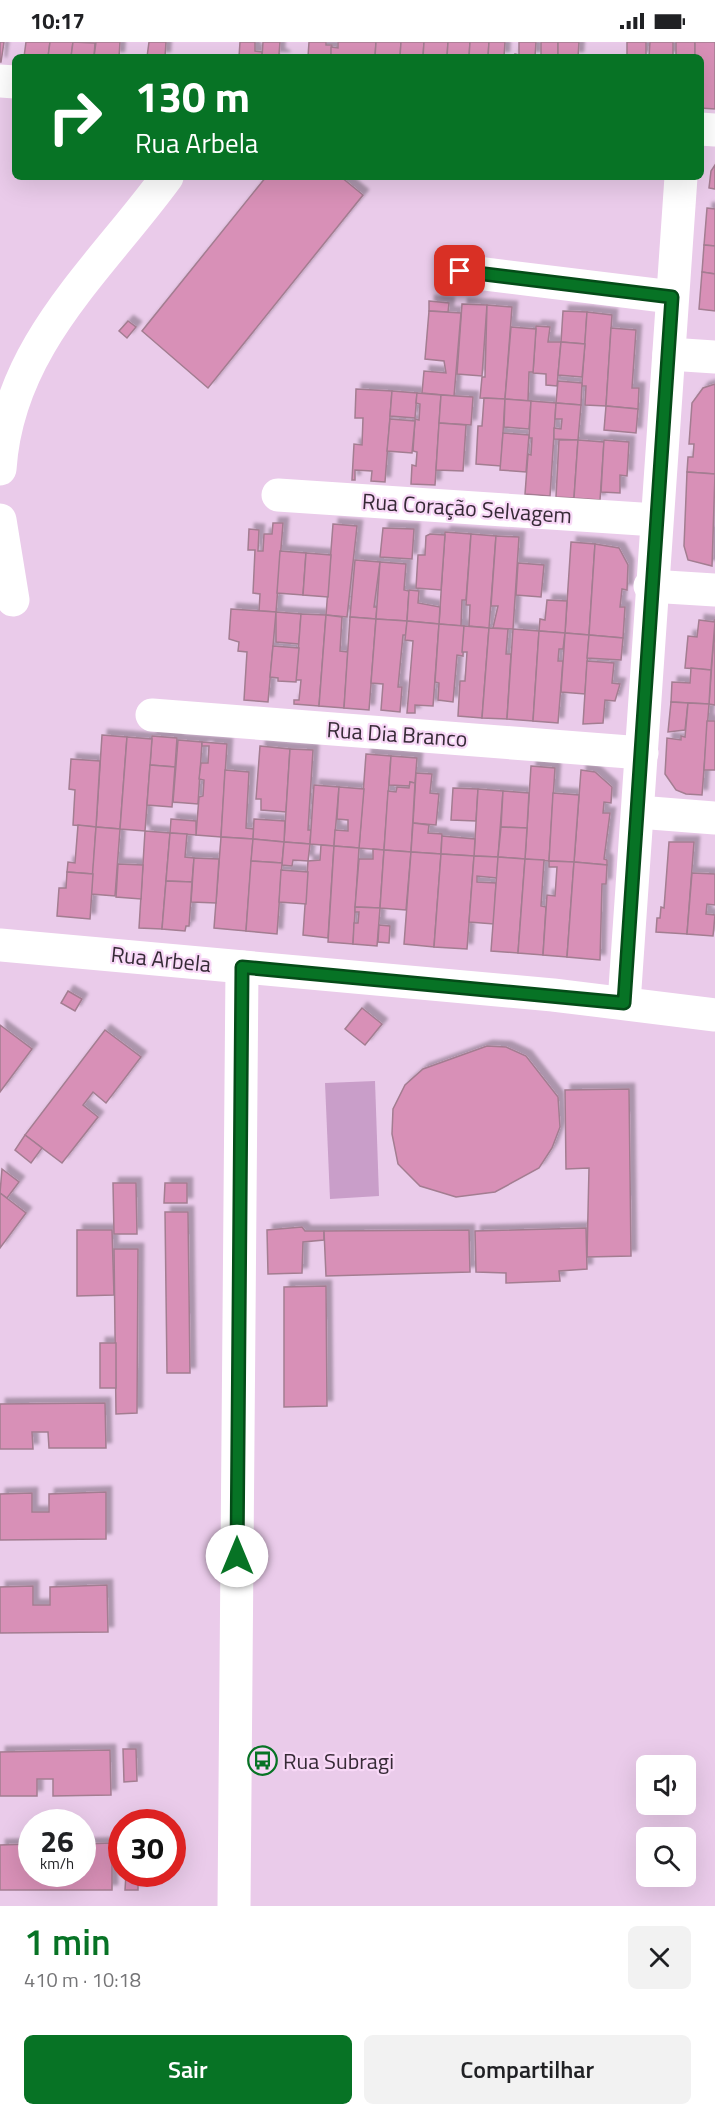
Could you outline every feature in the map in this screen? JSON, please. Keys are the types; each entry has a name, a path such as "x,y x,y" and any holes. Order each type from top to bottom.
{"street":[{"path":"0,469 1,447 11,402 30,359 52,324 165,180"},
{"path":"624,1003 642,753 650,586 681,180"},
{"path":"460,271 672,297"},
{"path":"669,354 715,357"},
{"name":"Rua Coração Selvagem","path":"278,495 656,520"},
{"path":"0,520 13,600"},
{"path":"650,586 715,590"},
{"name":"Rua Dia Branco","path":"152,715 642,753"},
{"path":"638,812 715,818"},
{"name":"Rua Arbela","path":"0,945 624,1003 715,1015"},
{"path":"234,1906 242,967"}],"shaded area":[{"path":"375,1081 379,1196 330,1199 325,1083"}],"building":[{"path":"0,42 4,42 1,62 0,62"},
{"path":"26,42 50,42 48,54 24,54"},
{"path":"50,42 73,42 71,54 48,54"},
{"path":"73,42 95,43 94,54 71,54"},
{"path":"96,42 120,42 119,54 94,54"},
{"path":"149,42 166,42 165,54 147,54"},
{"path":"240,42 255,42 255,51 262,52 262,54 239,54"},
{"path":"263,42 280,42 279,54 262,54"},
{"path":"309,42 326,42 326,45 332,45 331,54 308,54"},
{"path":"338,42 376,42 375,54 331,54 331,47 338,48"},
{"path":"376,42 401,42 400,54 375,54"},
{"path":"401,42 424,42 423,54 400,54"},
{"path":"424,42 448,42 447,54 423,54"},
{"path":"448,42 470,42 469,54 447,54"},
{"path":"470,42 489,42 488,54 469,54"},
{"path":"489,42 505,42 504,54 488,54"},
{"path":"519,42 536,42 535,54 519,54"},
{"path":"541,42 558,42 558,54 541,54"},
{"path":"558,42 579,42 578,54 558,54"},
{"path":"627,42 646,42 646,54 627,54"},
{"path":"650,42 673,42 673,54 649,54"},
{"path":"676,42 695,42 695,54 676,54"},
{"path":"695,42 715,42 715,109 704,108 704,54 695,54"},
{"path":"715,165 715,189 709,188 711,171"},
{"path":"264,180 345,180 363,195 208,388 142,331"},
{"path":"707,208 715,209 715,246 704,245"},
{"path":"704,245 715,246 715,274 702,272"},
{"path":"702,272 715,274 715,311 699,309"},
{"path":"429,301 449,303 448,312 429,311"},
{"path":"462,304 487,305 482,376 457,374"},
{"path":"487,305 512,307 505,399 480,398 482,377 485,377"},
{"path":"429,311 461,313 454,396 422,393 424,371 446,373 444,361 425,359"},
{"path":"563,311 587,312 585,344 561,342"},
{"path":"587,312 612,315 606,406 585,405 586,386 582,386 582,383"},
{"path":"128,321 136,327 127,338 119,331"},
{"path":"536,326 550,327 548,342 561,342 557,386 546,385 546,374 533,373"},
{"path":"511,327 536,329 533,372 529,372 528,401 505,399"},
{"path":"611,328 636,330 632,388 639,388 638,409 606,406"},
{"path":"561,342 585,344 582,377 558,375"},
{"path":"558,381 582,383 581,405 556,403"},
{"path":"715,384 715,474 687,472 688,457 693,457 694,444 689,444 692,403 703,388"},
{"path":"356,389 392,391 385,482 371,481 372,471 355,470 355,480 352,480 354,444 362,445 363,418 355,418"},
{"path":"392,391 417,393 415,418 390,416"},
{"path":"417,393 441,395 435,485 411,484 412,465 416,466 417,452 413,451 415,419 419,420 420,404 416,403"},
{"path":"441,395 473,397 471,425 439,423"},
{"path":"484,398 505,399 501,466 476,464 478,426 482,426"},
{"path":"505,399 531,401 529,429 504,427"},
{"path":"531,401 556,403 550,496 525,494 528,454 531,455 532,438 529,438"},
{"path":"556,403 581,405 578,440 554,439 554,428 561,429 562,419 555,419"},
{"path":"606,406 638,409 636,433 604,430"},
{"path":"390,419 415,421 412,453 387,451"},
{"path":"439,423 466,425 463,471 436,470"},
{"path":"503,433 529,435 526,472 500,470"},
{"path":"559,440 578,440 574,498 556,497"},
{"path":"578,440 604,442 600,500 574,498"},
{"path":"604,440 629,442 627,476 620,475 620,493 601,492"},
{"path":"687,472 715,474 712,566 688,560 684,546"},
{"path":"273,523 283,523 276,612 259,611 260,594 253,593 255,550 248,550 249,529 259,530 258,551 263,551 264,534 272,534"},
{"path":"333,524 357,526 347,617 326,615"},
{"path":"383,528 414,529 412,559 380,557"},
{"path":"445,532 471,534 466,600 462,600 461,626 439,624"},
{"path":"471,534 496,536 489,628 469,626 470,605 466,605"},
{"path":"445,535 441,590 416,588 418,555 425,555 426,536"},
{"path":"496,536 519,537 513,629 493,628 498,606 491,606"},
{"path":"571,542 595,544 589,635 565,633"},
{"path":"595,544 619,548 628,565 627,590 622,589 620,607 625,607 623,638 589,635"},
{"path":"280,551 306,553 303,595 277,593"},
{"path":"306,553 331,555 328,597 303,595"},
{"path":"355,560 380,562 374,607 377,607 376,619 350,617"},
{"path":"380,562 406,564 404,590 409,591 407,621 376,619"},
{"path":"518,563 544,565 541,597 516,595"},
{"path":"409,590 419,591 418,603 440,607 439,624 407,621"},
{"path":"547,600 567,601 565,633 539,631 540,619 545,620"},
{"path":"231,609 276,612 268,702 244,700 247,652 238,651 239,642 229,639"},
{"path":"276,612 301,614 299,644 276,642"},
{"path":"301,614 326,615 319,706 294,704 294,700 299,700 301,680 296,680"},
{"path":"326,615 342,617 340,651 348,652 344,708 319,706"},
{"path":"350,617 376,619 369,710 344,708"},
{"path":"376,619 407,621 406,635 403,635 398,687 402,687 400,712 381,710 383,684 371,683"},
{"path":"715,619 715,705 709,704"},
{"path":"699,620 715,622 711,670 685,668 688,636 697,637"},
{"path":"407,621 439,624 433,706 415,705 415,713 407,713 413,641 405,640"},
{"path":"439,624 464,626 463,656 457,655 453,702 438,700 439,683 435,682"},
{"path":"464,626 489,628 482,718 458,716 460,681 465,681 467,652 462,652"},
{"path":"489,628 508,629 506,654 511,654 507,719 482,718"},
{"path":"513,629 539,631 533,721 507,719"},
{"path":"539,631 565,633 563,649 559,649 558,661 563,661 558,723 533,721"},
{"path":"565,633 589,635 585,694 561,692"},
{"path":"589,635 623,638 621,660 587,658"},
{"path":"273,646 299,648 296,682 278,681 278,678 270,677"},
{"path":"587,661 614,663 612,683 620,684 615,701 605,700 603,723 583,724"},
{"path":"691,668 711,670 709,704 671,702 672,682 690,683"},
{"path":"671,702 688,703 685,730 668,732"},
{"path":"688,703 709,704 702,795 686,794 676,790 665,774 667,738 681,740 681,736 685,737"},
{"path":"707,721 715,721 715,770 704,770"},
{"path":"102,735 127,737 120,829 96,827"},
{"path":"152,736 177,738 175,767 150,765"},
{"path":"127,737 152,739 145,831 120,829"},
{"path":"178,740 202,742 198,804 173,802"},
{"path":"202,742 227,744 221,837 196,835 199,797 203,796 204,780 199,779 201,763 208,763 209,746 202,746"},
{"path":"260,746 290,749 286,812 261,810 261,799 256,799"},
{"path":"290,749 313,750 308,830 311,830 310,844 284,842"},
{"path":"366,754 391,756 384,850 359,848"},
{"path":"391,756 417,758 415,783 410,782 410,786 389,785"},
{"path":"71,759 100,761 96,827 73,825 75,790 69,789"},
{"path":"150,765 175,767 172,807 147,805"},
{"path":"531,766 555,768 549,861 525,859"},
{"path":"225,770 249,772 246,828 254,829 253,839 221,837"},
{"path":"581,770 595,772 612,787 611,803 604,802 603,813 610,813 604,859 607,860 607,865 574,862"},
{"path":"416,773 432,774 430,793 439,794 436,825 413,823"},
{"path":"410,782 415,783 411,852 384,850 388,791 396,792 397,787 409,788"},
{"path":"314,785 339,787 334,846 310,844"},
{"path":"339,787 364,789 359,848 334,846 335,830 348,831 348,820 337,819"},
{"path":"453,788 478,789 476,821 451,820"},
{"path":"478,789 503,791 498,857 474,856"},
{"path":"503,791 529,793 527,828 501,827"},
{"path":"553,793 579,795 574,862 549,861"},
{"path":"171,819 196,821 196,835 170,833"},
{"path":"254,819 285,821 284,842 253,839"},
{"path":"413,823 429,825 428,833 442,834 441,854 411,852"},
{"path":"78,825 96,827 93,874 67,872 68,862 75,863"},
{"path":"96,827 120,829 115,896 91,894"},
{"path":"501,827 527,828 525,859 498,857"},
{"path":"145,831 170,833 162,929 139,928"},
{"path":"170,833 187,834 185,857 194,858 192,882 166,881"},
{"path":"442,836 475,839 474,856 441,854"},
{"path":"221,837 253,839 246,931 214,928"},
{"path":"253,839 284,842 282,863 251,861"},
{"path":"284,842 310,844 308,861 293,860 292,866 282,865"},
{"path":"669,842 694,842 687,934 656,932 657,918 660,918 661,907 664,908"},
{"path":"321,845 334,846 328,938 303,935 308,861 320,860"},
{"path":"334,846 359,848 353,944 328,942"},
{"path":"373,849 384,850 380,908 355,907 359,859 373,859"},
{"path":"384,850 411,852 406,910 380,908"},
{"path":"411,852 441,854 434,947 404,944"},
{"path":"441,854 474,856 467,949 434,947"},
{"path":"474,856 498,857 497,878 477,876 477,882 496,883 494,924 469,922"},
{"path":"498,857 525,859 518,953 491,951"},
{"path":"194,858 219,859 216,903 191,902"},
{"path":"525,859 544,860 541,906 546,907 543,955 518,953"},
{"path":"251,861 282,863 277,934 246,931"},
{"path":"549,861 574,862 567,957 543,955 547,895 555,896 557,867 549,867"},
{"path":"574,862 607,865 606,884 602,884 600,960 567,957"},
{"path":"118,864 143,865 141,899 116,897"},
{"path":"281,870 308,872 306,904 279,902"},
{"path":"67,872 93,874 90,919 57,916 59,888 66,888"},
{"path":"692,873 715,874 715,905 707,904 706,914 715,915 713,936 687,934"},
{"path":"166,881 192,882 189,926 186,926 185,931 162,929"},
{"path":"355,907 380,908 377,946 353,944 354,923 358,923 359,912 355,912"},
{"path":"379,925 390,926 389,943 378,942"},
{"path":"68,991 82,999 75,1011 61,1003"},
{"path":"362,1008 382,1024 365,1045 345,1029"},
{"path":"0,1025 32,1049 0,1092"},
{"path":"105,1030 141,1057 106,1103 93,1092 83,1105 98,1117 62,1163 25,1135"},
{"path":"487,1046 506,1047 526,1056 558,1097 560,1127 552,1148 539,1168 495,1192 456,1197 420,1186 398,1164 392,1134 393,1109 405,1085 423,1069"},
{"path":"629,1089 631,1256 587,1257 589,1168 566,1169 565,1090"},
{"path":"25,1135 42,1148 31,1163 15,1150"},
{"path":"2,1169 19,1182 7,1198 0,1193"},
{"path":"113,1183 136,1183 137,1234 114,1234"},
{"path":"165,1183 187,1183 187,1203 164,1203"},
{"path":"0,1193 26,1213 0,1248"},
{"path":"165,1212 188,1212 190,1373 167,1373"},
{"path":"302,1227 305,1231 324,1231 324,1240 303,1242 302,1273 268,1274 267,1230"},
{"path":"586,1228 587,1269 559,1271 560,1281 506,1283 506,1273 476,1272 475,1231"},
{"path":"77,1230 112,1230 114,1295 77,1296"},
{"path":"469,1230 470,1272 326,1276 324,1231"},
{"path":"114,1249 138,1249 137,1413 116,1414"},
{"path":"326,1286 327,1406 284,1407 284,1287"},
{"path":"100,1343 116,1343 116,1388 100,1388"},
{"path":"105,1403 106,1448 49,1448 48,1432 32,1432 33,1449 0,1449 0,1404"},
{"path":"106,1492 106,1539 0,1540 0,1494 32,1493 32,1512 49,1512 49,1494"},
{"path":"107,1585 108,1632 0,1633 0,1587 33,1586 33,1605 50,1605 50,1587"},
{"path":"123,1749 136,1749 137,1781 124,1782"},
{"path":"110,1750 111,1795 53,1796 53,1779 37,1779 37,1796 0,1796 0,1752"},
{"path":"108,1843 108,1887 112,1887 112,1890 0,1890 0,1845 18,1844 18,1887 96,1887 96,1844"},
{"path":"125,1887 138,1887 138,1890 125,1890"}],"place":[{"name":"Rua Subragi","path":"262,1761"}],"route":[{"path":"237,1556 242,967 624,1003 642,753 650,586 672,297 460,271"}]}
